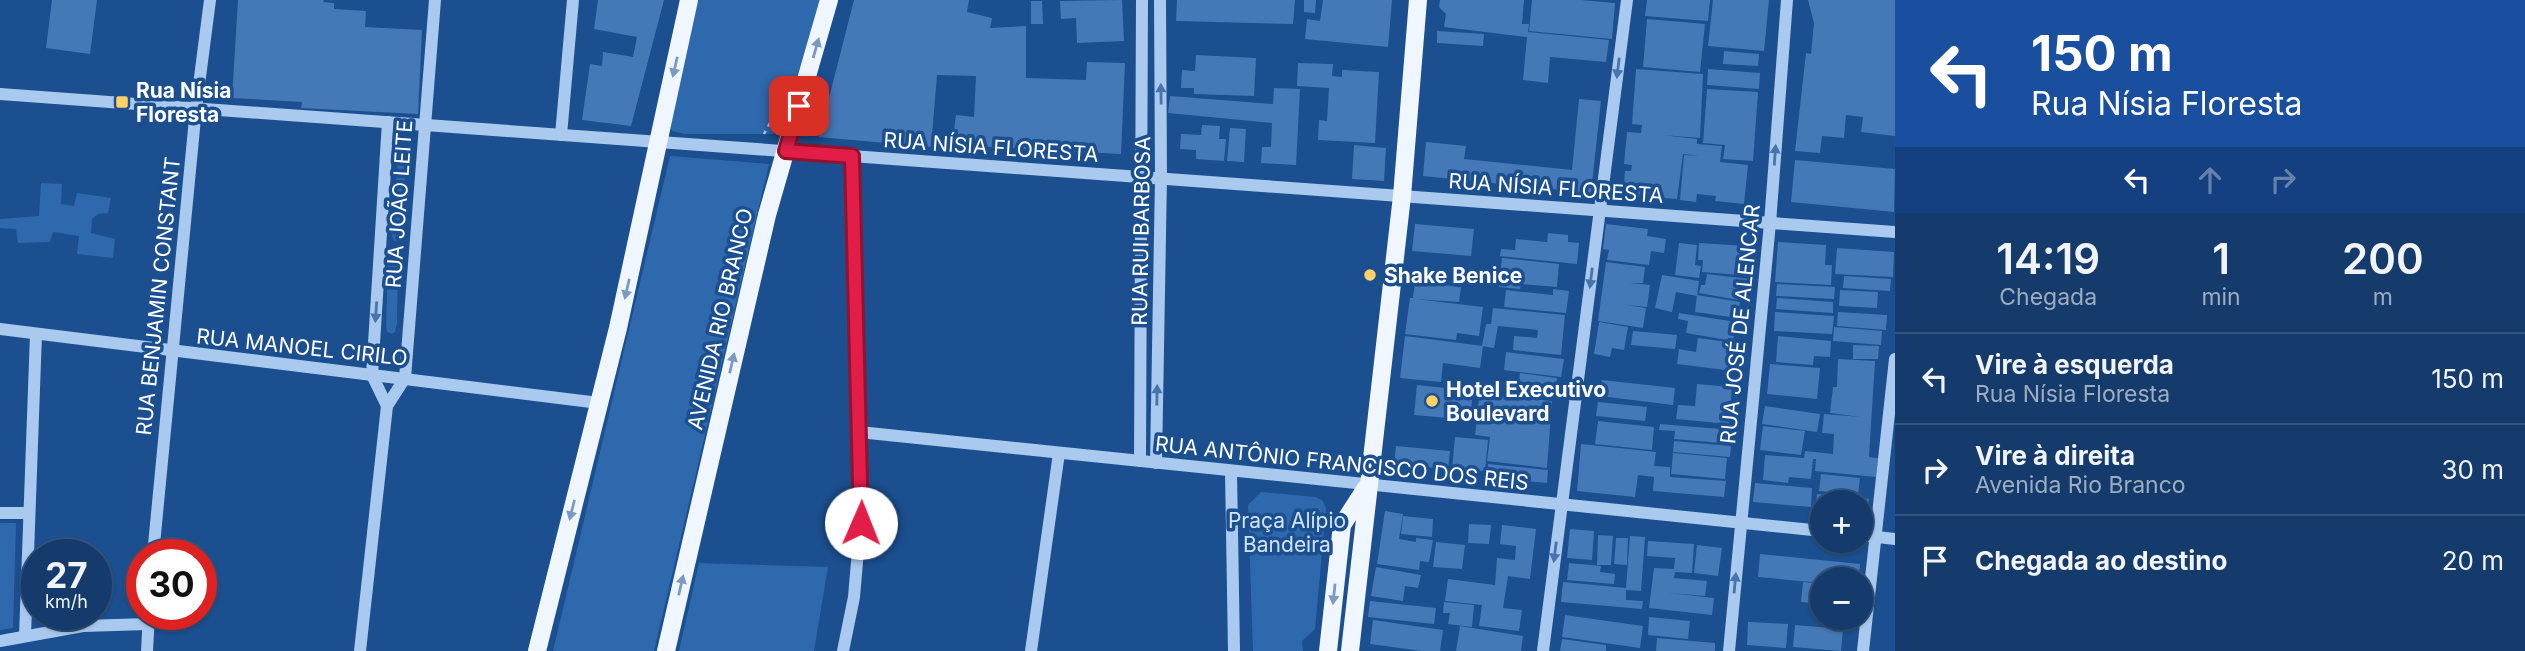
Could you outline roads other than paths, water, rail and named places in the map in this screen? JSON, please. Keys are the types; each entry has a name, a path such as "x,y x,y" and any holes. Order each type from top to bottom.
{"main road":[{"path":"537,651 638,240 690,0"},
{"name":"AVENIDA RIO BRANCO","path":"666,651 767,215 829,0"},
{"path":"1350,651 1402,196 1418,0"},
{"path":"1328,651 1342,525 1367,485"}],"street":[{"name":"RUA BENJAMIN CONSTANT","path":"154,539 196,108 210,0"},
{"name":"RUA JOÃO LEITE","path":"359,651 387,406 405,378 435,0"},
{"path":"561,135 573,0"},
{"name":"RUA RUI BARBOSA","path":"1140,461 1142,0"},
{"name":"RUA RUI BARBOSA","path":"1156,463 1161,178 1160,0"},
{"path":"1543,651 1627,0"},
{"name":"RUA JOSÉ DE ALENCAR","path":"1729,651 1770,223 1787,0"},
{"path":"1142,60 1160,61"},
{"name":"RUA NÍSIA FLORESTA","path":"0,93 1895,232"},
{"name":"RUA JOÃO LEITE","path":"372,376 388,122"},
{"path":"843,651 854,597 862,504 852,156"},
{"name":"RUA MANOEL CIRILO","path":"0,329 599,403"},
{"path":"25,636 36,334"},
{"path":"1141,335 1159,335"},
{"path":"1863,651 1895,359"},
{"path":"372,376 387,406"},
{"name":"RUA ANTÔNIO FRANCISCO DOS REIS","path":"859,432 1810,530"},
{"path":"1031,651 1059,453"},
{"path":"1231,471 1234,651"},
{"path":"0,513 29,513"},
{"path":"1873,537 1895,539"},
{"path":"0,641 126,621"},
{"path":"147,651 148,630"}],"place":[{"name":"Rua Nísia Floresta","path":"122,102"},
{"name":"Shake Benice","path":"1370,275"},
{"name":"Hotel Executivo Boulevard","path":"1432,401"}],"park label":[{"name":"Praça Alípio Bandeira","path":"1287,532"}]}
